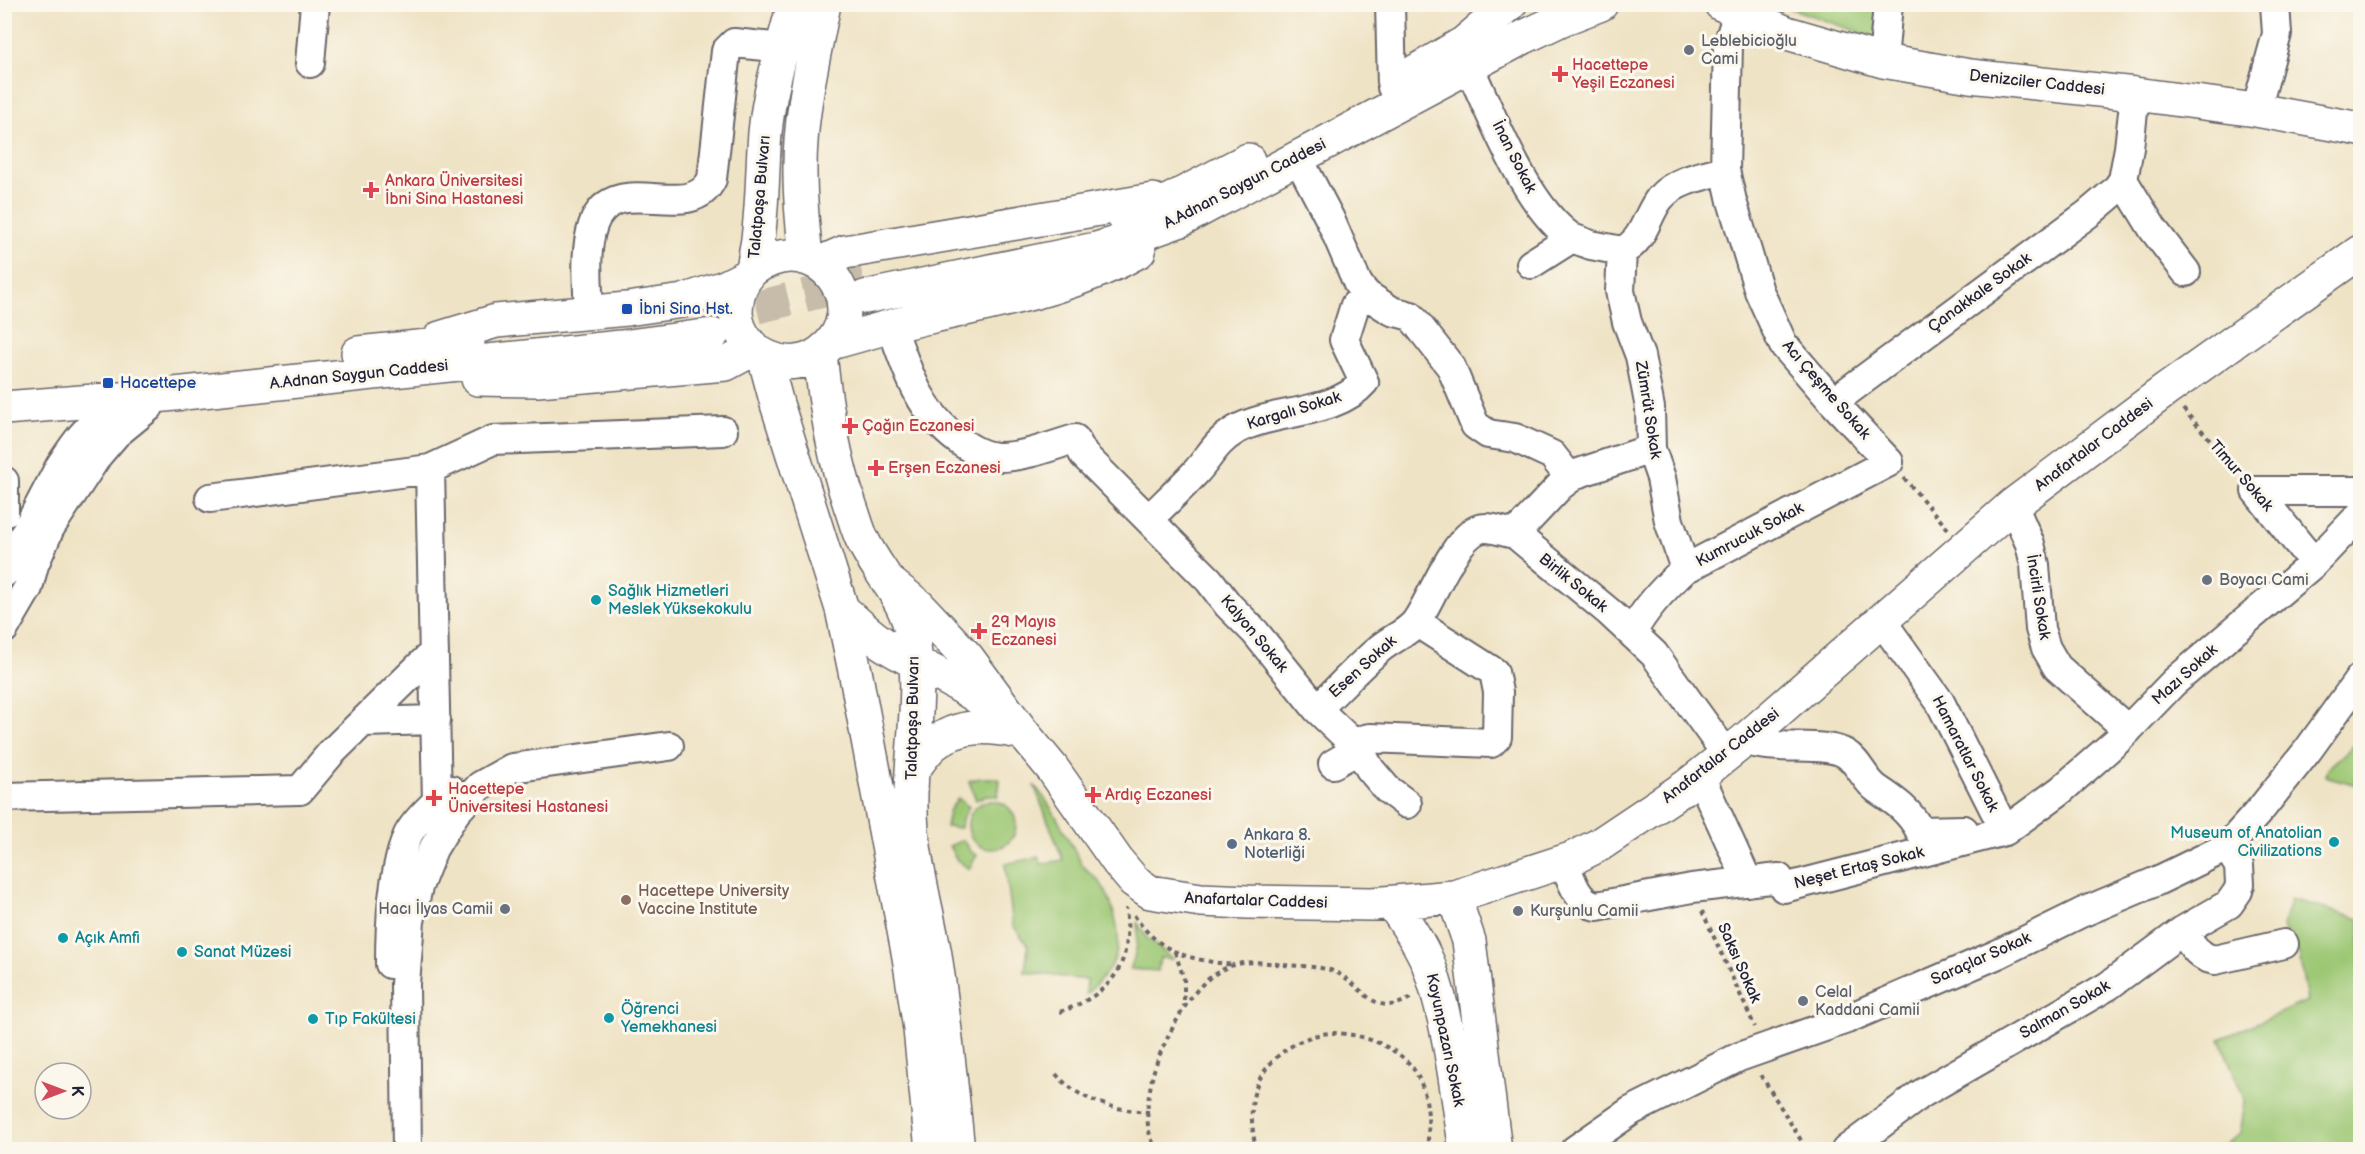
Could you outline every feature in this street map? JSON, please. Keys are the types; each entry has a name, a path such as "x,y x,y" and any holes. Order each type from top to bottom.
{"main road":[{"name":"Talatpaşa Bulvarı","path":"794,4 765,131 760,210 750,273 739,291 736,316 745,339 759,352 842,609 909,957 920,1029 932,1149"},
{"path":"813,260 800,182 802,134 806,96 824,4"},
{"name":"A.Adnan Saygun Caddesi","path":"1177,208 1392,87 1464,43 1510,4"},
{"name":"A.Adnan Saygun Caddesi","path":"865,289 1123,224 1177,208 1298,158 1469,67 1540,19 1562,19 1601,4"},
{"name":"Denizciler Caddesi","path":"1730,8 1787,33 1883,60 1970,76 2135,93 2256,110 2361,129"},
{"path":"813,260 845,252 1177,208"},
{"path":"419,357 468,379 537,380 726,364 759,352 778,362 792,363 807,360 826,348 892,327 1072,282 1102,270 1154,242 1177,208"},
{"name":"Anafartalar Caddesi","path":"1023,733 1052,768 1118,862 1134,881 1150,892 1176,898 1212,901 1392,903 1454,897 1564,861 1599,845 1700,776 1736,748 2013,506 2166,390 2361,252"},
{"path":"419,357 463,330 496,321 683,301 725,287 750,273 764,261 777,256 792,255 813,260 831,273 839,286 843,301 843,316 839,330 826,348"},
{"name":"A.Adnan Saygun Caddesi","path":"4,408 147,402 419,357 599,333 711,327"},
{"name":"Talatpaşa Bulvarı","path":"826,348 826,407 843,484 861,538 875,564 890,582 910,626 916,662 912,830 935,956 958,1149"},
{"name":"A.Adnan Saygun Caddesi","path":"4,390 419,357"},
{"path":"890,582 919,606 967,657 1023,733"},
{"path":"842,609 878,640 974,693 1023,733"},
{"path":"912,771 931,746 944,737 960,731 972,727 994,727 1023,733"},
{"name":"Koyunpazarı Sokak","path":"1454,897 1462,916 1470,951 1495,1149"},
{"name":"Koyunpazarı Sokak","path":"1392,903 1419,946 1431,973 1452,1059 1466,1149"}],"street":[{"path":"310,63 315,4"},
{"path":"1390,4 1392,87"},
{"path":"1883,60 1887,4"},
{"path":"2256,110 2277,34 2275,4"},
{"name":"Acı Çeşme Sokak","path":"1730,8 1725,170 1759,291 1783,344 1889,462"},
{"path":"589,312 588,269 591,235 598,215 610,203 621,199 631,197 689,199 703,192 712,179 726,51 734,44 740,43 783,48"},
{"name":"İnan Sokak","path":"1469,67 1536,200 1557,227 1572,238"},
{"path":"2135,93 2123,180 2153,229 2186,272"},
{"path":"1298,158 1330,219 1358,284 1367,295 1392,311 1411,316 1451,367 1475,424 1488,434 1515,438 1552,455 1570,478"},
{"path":"1531,264 1572,238 1591,245 1622,251 1629,248 1641,236 1647,218 1662,196 1700,176 1725,170"},
{"name":"Çanakkale Sokak","path":"1833,402 2089,213 2116,190 2123,180"},
{"name":"Zümrüt Sokak","path":"1622,251 1620,291 1627,322 1641,356 1650,408 1651,449 1661,478 1669,521 1686,569"},
{"name":"Kargalı Sokak","path":"1149,519 1197,471 1217,444 1227,436 1255,422 1339,400 1359,388 1364,382 1344,340 1355,305 1367,295"},
{"name":"Kalyon Sokak","path":"892,327 918,396 938,423 963,444 986,455 1011,456 1075,439 1084,455 1209,580 1228,605 1255,632 1317,709 1359,749 1370,769 1387,789 1407,804"},
{"path":"4,573 60,466 93,423 104,415 147,402"},
{"path":"4,629 28,588 34,565 50,528 98,455 147,402"},
{"path":"210,498 430,469 493,440 723,431"},
{"path":"1515,534 1560,486 1576,474 1651,449"},
{"name":"Kumrucuk Sokak","path":"1632,633 1642,615 1669,584 1686,569 1889,462"},
{"path":"430,469 437,802"},
{"path":"4,481 4,513"},
{"path":"2256,491 2361,491"},
{"name":"Timur Sokak","path":"2256,491 2314,563"},
{"name":"İncirli Sokak","path":"2013,506 2030,544 2035,565 2040,629 2046,648 2057,667 2128,730"},
{"name":"Mazı Sokak","path":"2005,831 2061,790 2128,730 2174,682 2314,563 2361,515"},
{"name":"Esen Sokak","path":"1317,709 1378,649 1416,622 1436,584 1470,535 1480,529 1489,528 1515,534"},
{"name":"Birlik Sokak","path":"1515,534 1654,654 1736,748"},
{"name":"Hamaratlar Sokak","path":"1881,621 1940,702 2005,831"},
{"path":"1332,764 1359,749 1365,739 1370,738 1491,743 1497,737 1498,692 1494,672 1416,622"},
{"path":"4,796 300,790 331,753 434,652"},
{"path":"2227,847 2308,750 2361,678"},
{"path":"363,722 436,720"},
{"path":"391,1149 390,923 395,886 407,835 445,794 476,774 669,746"},
{"path":"1736,748 1759,746 1820,748 1844,752 1875,788 1888,795 1907,812 1920,831 2005,831"},
{"path":"407,1149 405,984 410,921 418,887 433,849 456,812 480,786 499,774 523,766"},
{"path":"1700,776 1748,882"},
{"name":"Neşet Ertaş Sokak","path":"1564,861 1575,888 1588,904 1597,906 1692,888 1779,878 1784,888 2005,831"},
{"name":"Salman Sokak","path":"1846,1149 1921,1094 2108,986 2182,931 2229,904 2240,884 2239,866 2227,847"},
{"name":"Saraçlar Sokak","path":"1575,1149 1631,1111 1756,1051 1847,1019 1998,954 2081,913 2157,881 2227,847"},
{"path":"2182,931 2199,953 2208,959 2215,960 2284,944"}],"path":[{"name":"Timur Sokak","path":"2166,390 2256,491"},
{"path":"1889,462 1965,548"},
{"name":"Saksı Sokak","path":"1692,888 1756,1051 1807,1149"},
{"path":"1060,1012 1098,995 1112,981 1127,944 1128,923 1125,901 1153,937 1184,957 1233,965 1258,962 1330,970 1354,985 1374,1003 1390,1006 1416,994 1431,973"},
{"path":"1175,951 1185,979 1184,1008"},
{"path":"1159,1149 1148,1127 1154,1069 1184,1008 1205,980 1233,965"},
{"path":"1256,1149 1251,1120 1253,1097 1264,1071 1285,1050 1309,1038 1330,1033 1353,1034 1398,1052 1416,1073 1425,1100 1430,1128 1427,1149"},
{"path":"1056,1074 1081,1096 1130,1111 1149,1112"}],"green space":[{"path":"1781,5 1879,5 1878,39"},
{"path":"2360,740 2360,786 2325,776 2327,769"},
{"path":"980,778 1000,780 998,796 986,796 976,800 969,781"},
{"path":"1034,785 1054,813 1082,864 1103,887 1114,914 1118,939 1115,959 1104,976 1086,994 1087,980 1025,972 1028,946 1013,925 1005,864 1038,857 1041,864 1063,860"},
{"path":"958,798 969,807 962,819 961,828 946,827 949,811"},
{"path":"992,801 1009,808 1016,825 1009,842 992,849 975,842 968,825 975,808"},
{"path":"963,840 971,852 977,855 969,869 957,860 949,846"},
{"path":"2291,899 2360,919 2360,1149 2216,1150 2240,1134 2245,1101 2220,1039 2307,1001 2299,954 2282,927"},
{"path":"1137,922 1147,938 1173,959 1160,958 1158,971 1130,969 1137,946"}],"tunnel":[{"path":"709,319 864,281"}],"place":[{"name":"Leblebicioğlu Cami","path":"1689,50"},
{"name":"Hacettepe Yeşil Eczanesi","path":"1560,74"},
{"name":"Ankara Üniversitesi İbni Sina Hastanesi","path":"371,190"},
{"name":"İbni Sina Hst.","path":"627,309"},
{"name":"Hacettepe","path":"108,383"},
{"name":"Çağın Eczanesi","path":"850,426"},
{"name":"Erşen Eczanesi","path":"876,468"},
{"name":"Boyacı Cami","path":"2207,580"},
{"name":"Sağlık Hizmetleri Meslek Yüksekokulu","path":"596,600"},
{"name":"29 Mayıs Eczanesi","path":"979,631"},
{"name":"Ardıç Eczanesi","path":"1093,795"},
{"name":"Hacettepe Üniversitesi Hastanesi","path":"434,798"},
{"name":"Museum of Anatolian Civilizations","path":"2334,842"},
{"name":"Ankara 8. Noterliği","path":"1232,844"},
{"name":"Hacettepe University Vaccine Institute","path":"626,900"},
{"name":"Hacı İlyas Camii","path":"505,909"},
{"name":"Kurşunlu Camii","path":"1518,911"},
{"name":"Açık Amfi","path":"63,938"},
{"name":"Sanat Müzesi","path":"182,952"},
{"name":"Celal Kaddani Camii","path":"1803,1001"},
{"name":"Öğrenci Yemekhanesi","path":"609,1018"},
{"name":"Tıp Fakültesi","path":"313,1019"}]}
